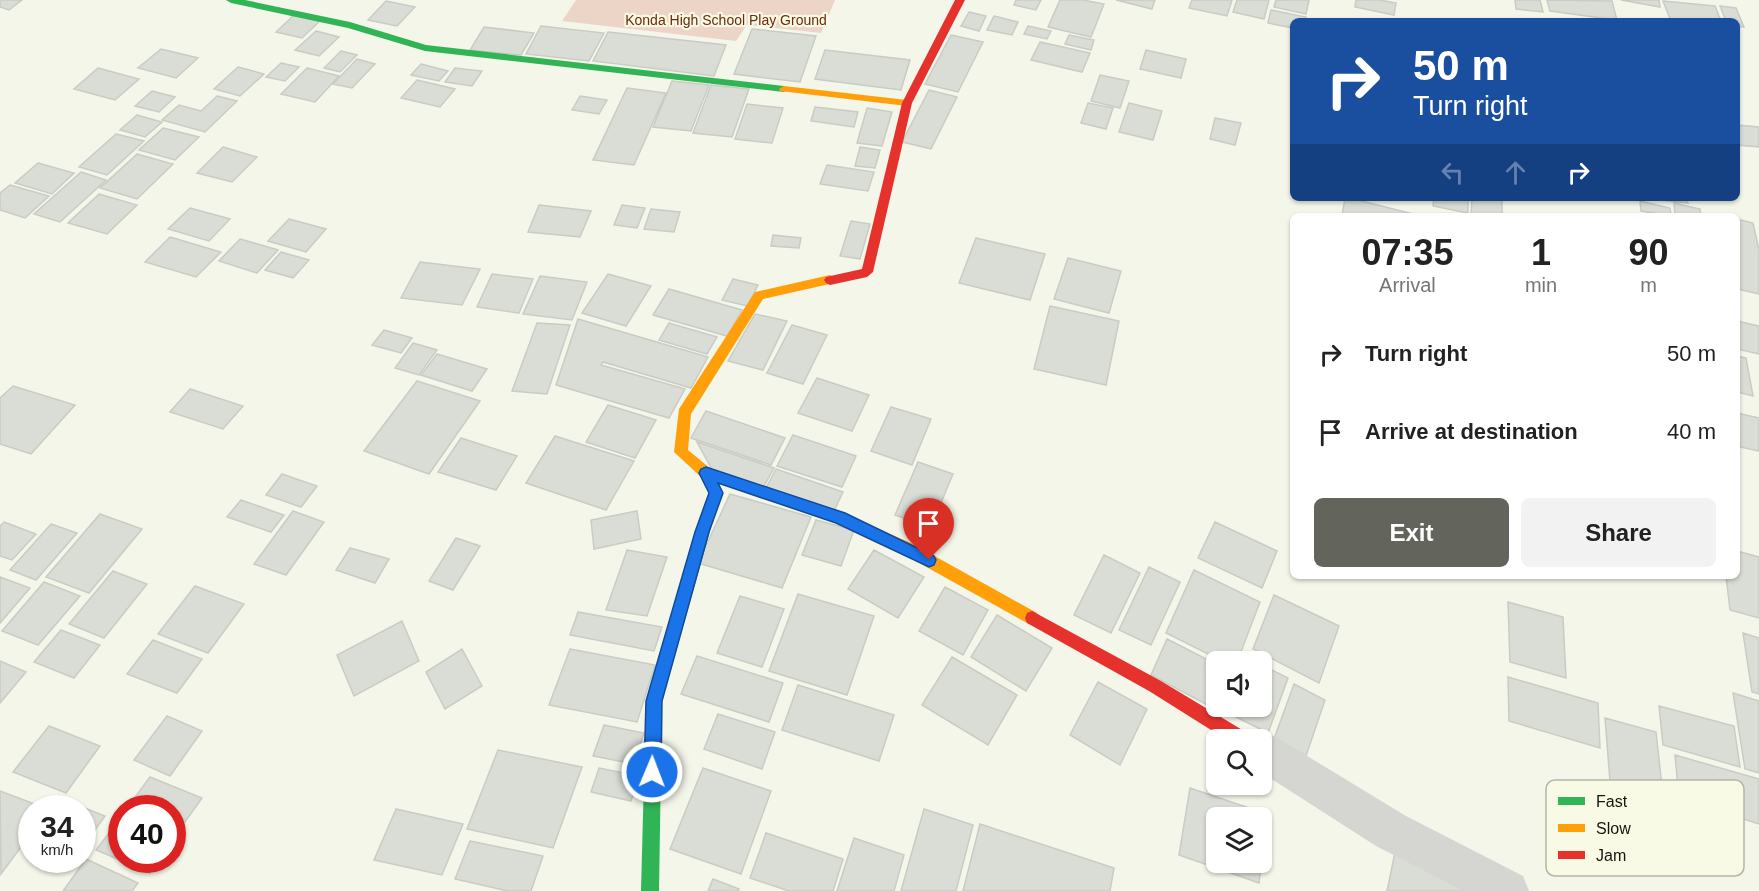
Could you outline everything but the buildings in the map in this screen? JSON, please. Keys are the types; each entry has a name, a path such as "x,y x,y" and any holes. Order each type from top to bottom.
{"street":[{"path":"231,0 350,25 425,48 907,103"},
{"path":"960,0 907,103 867,272 759,295 684,413 681,453 706,473 840,518 908,549 1155,686 1225,729"},
{"path":"650,891 654,701 702,532 716,493 706,473"},
{"path":"1272,757 1391,831 1508,891"}],"green space":[{"name":"Konda High School Play Ground","path":"576,0 835,0 821,33 747,25 736,41 562,21"}],"traffic: fast":[{"path":"231,0 350,25 425,48 784,89"},
{"path":"650,891 654,701 707,517"}],"traffic: slow":[{"path":"784,89 907,103"},
{"path":"707,517 716,493 706,473 681,452 684,413 759,295 830,280"},
{"path":"706,473 840,518 908,549 1032,618"}],"traffic: jam":[{"path":"830,280 867,272 907,103 960,0"},
{"path":"1032,618 1155,686 1225,729"}],"route":[{"path":"652,772 654,701 702,532 716,493 706,473 840,518 929,560"}]}
